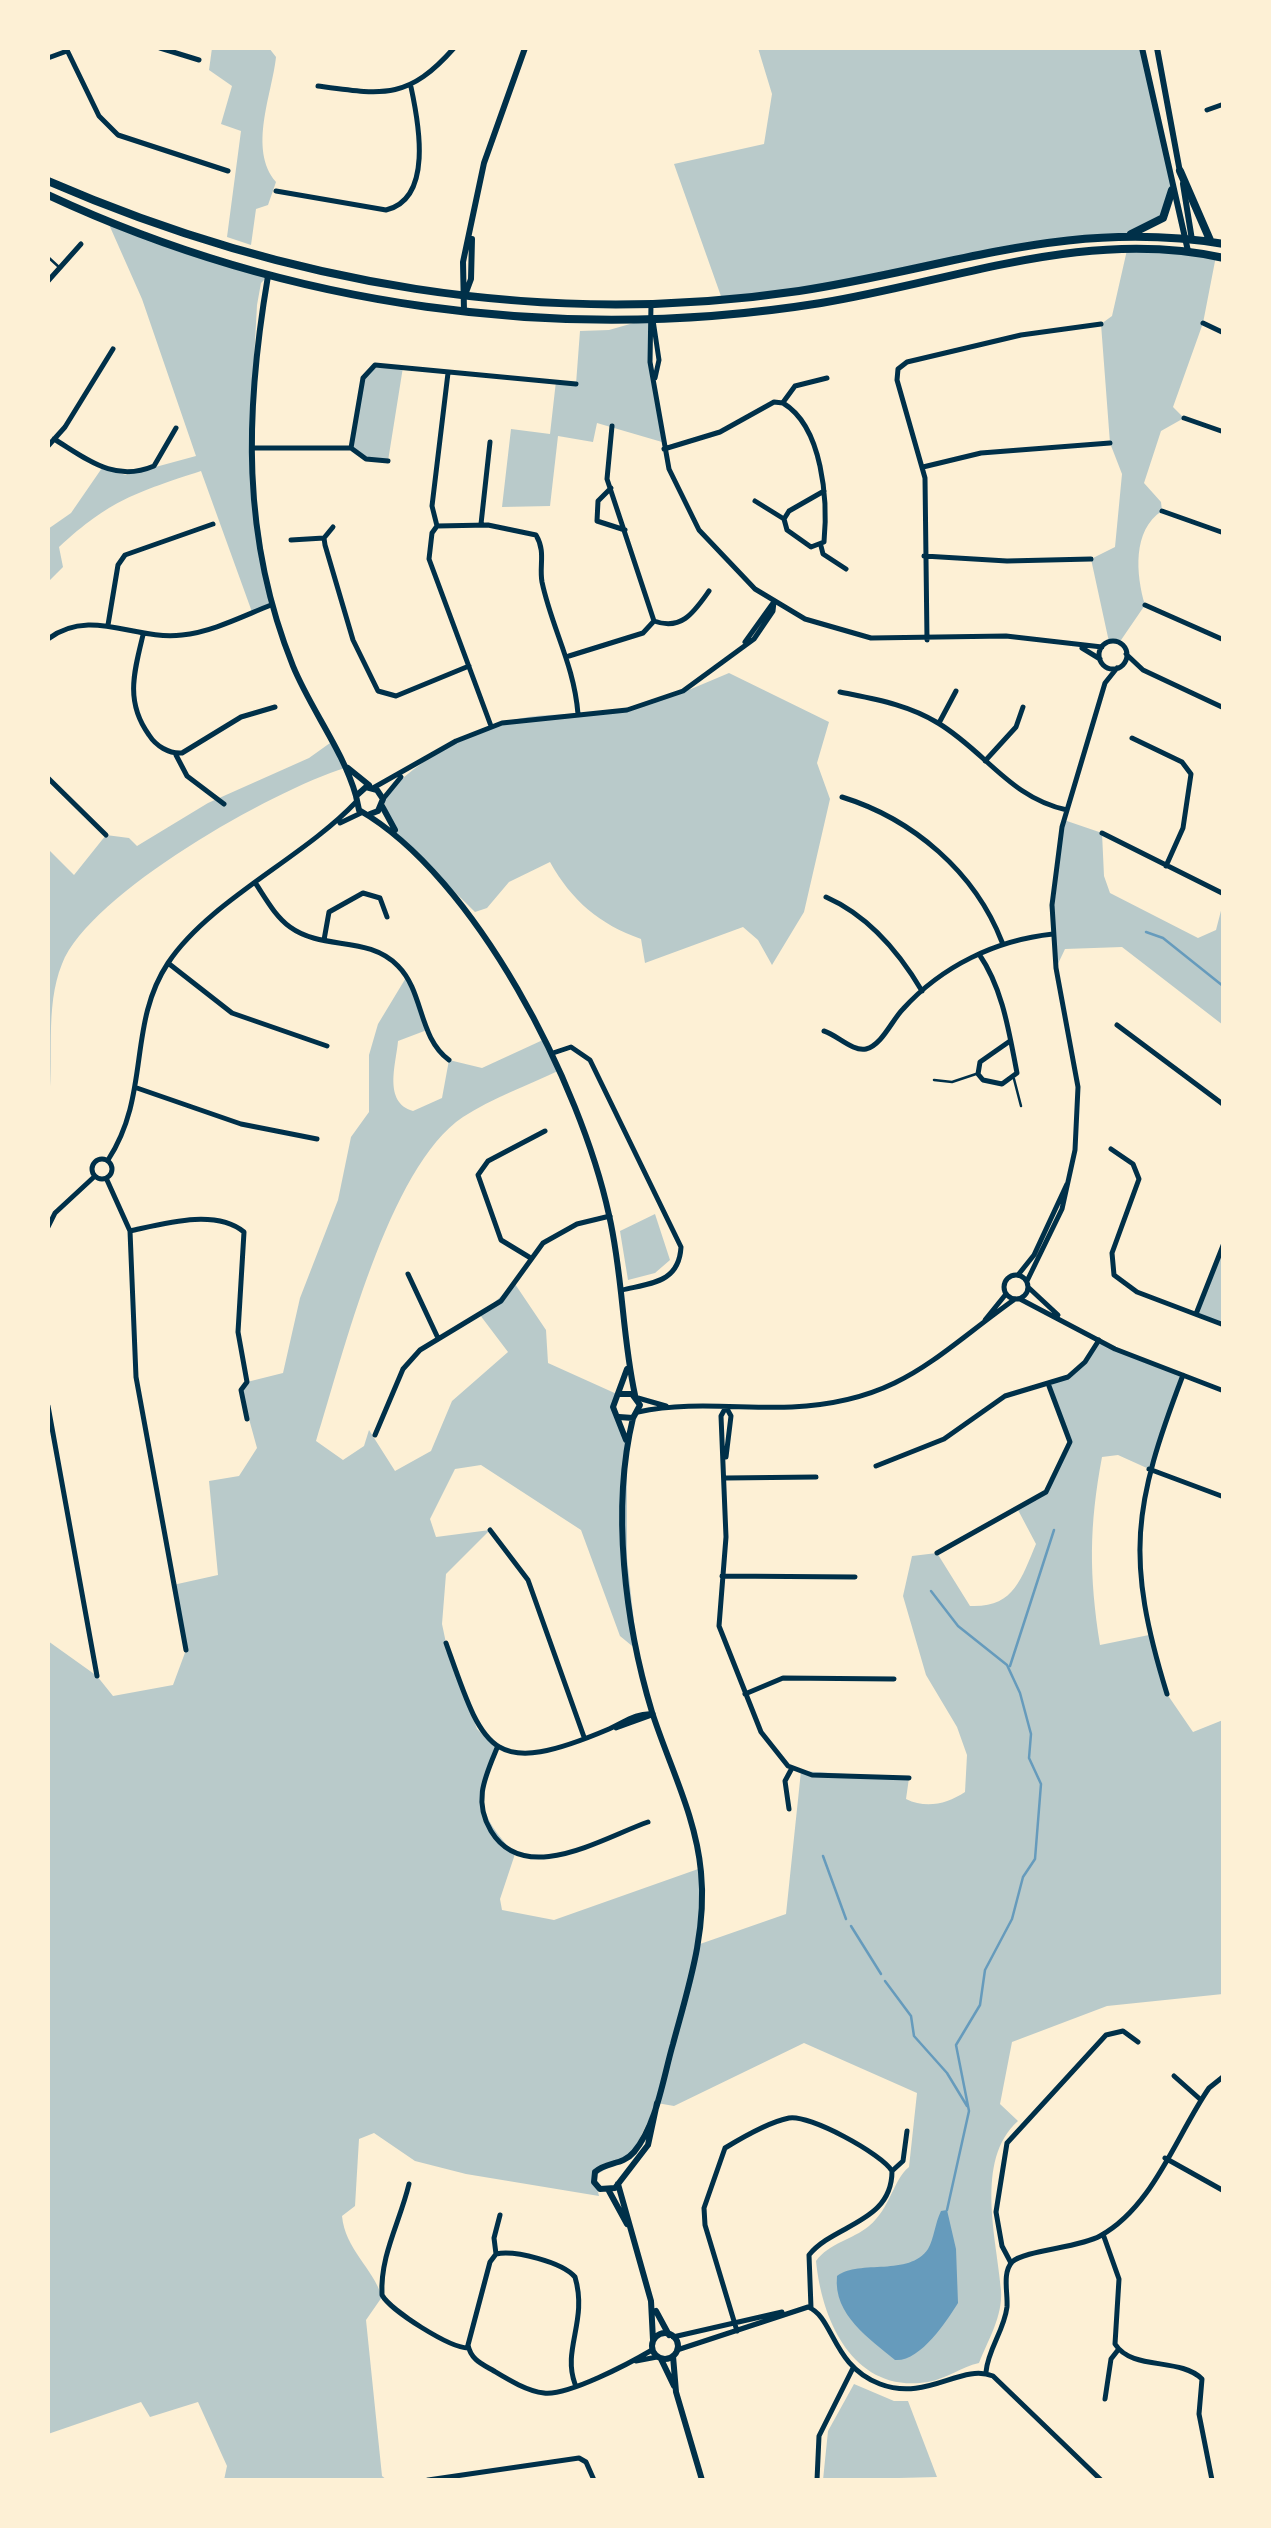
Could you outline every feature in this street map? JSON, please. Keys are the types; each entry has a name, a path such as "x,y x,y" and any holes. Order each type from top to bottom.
{"main road":[{"path":"464,311 461,278 489,148 525,48"},
{"path":"1142,48 1172,190 1188,239"},
{"path":"1157,48 1180,171 1188,251"},
{"path":"1180,171 1211,242"},
{"path":"48,181 150,222 255,257 388,286 580,304 651,304 794,291 1018,244 1127,235 1224,244"},
{"path":"1127,235 1163,218 1172,190"},
{"path":"48,194 153,238 268,276 346,296 547,318 651,318 821,303 1041,255 1188,251 1224,258"},
{"path":"255,257 268,276 253,366 249,448 253,516 271,605 307,698 343,764 356,799 366,813 397,835 493,949 553,1053 589,1142 610,1216 622,1290 628,1368 636,1397 636,1415 627,1444"},
{"path":"268,276 286,264"},
{"path":"343,764 372,787 397,835"},
{"path":"356,799 372,787"},
{"path":"366,813 382,802"},
{"path":"609,2190 648,2146 698,1950 703,1894 692,1823 653,1714 629,1597 627,1444 613,1407 628,1368"},
{"path":"619,1394 636,1397"},
{"path":"618,1416 636,1415"},
{"path":"630,2230 609,2190 597,2187 594,2176 599,2168 611,2166 636,2149 657,2103"},
{"path":"611,2166 651,2301 657,2355 676,2392 702,2480"},
{"path":"651,2301 671,2336 676,2392"},
{"path":"654,2340 671,2336"},
{"path":"657,2355 675,2353"}],"street":[{"path":"160,48 198,60"},
{"path":"318,86 368,93 411,88 454,48"},
{"path":"48,58 67,49 98,116 118,134 228,172"},
{"path":"276,191 386,210 400,206 410,198 416,181 418,117 411,88"},
{"path":"1207,110 1224,104"},
{"path":"48,281 80,244"},
{"path":"651,304 648,334 654,380 664,449 676,487 699,530 734,571 774,602 820,625 854,635 926,640 1006,636 1082,648 1114,642 1144,670 1224,708"},
{"path":"1203,323 1224,332"},
{"path":"926,640 923,467 897,380 902,365 1021,335 1101,324"},
{"path":"48,446 113,348"},
{"path":"350,448 363,378 370,368 382,365 576,384"},
{"path":"438,526 432,506 448,372"},
{"path":"783,402 795,386 827,378"},
{"path":"664,449 720,432 774,402 783,402"},
{"path":"783,402 807,434 824,492 823,554 846,569"},
{"path":"1184,418 1224,432"},
{"path":"612,426 606,470 654,621"},
{"path":"54,440 107,471 126,475 154,466 176,428"},
{"path":"481,524 490,442"},
{"path":"923,467 981,453 1110,443"},
{"path":"249,448 350,448 366,458 388,461"},
{"path":"610,488 598,501 597,521 625,530"},
{"path":"784,520 789,510 824,492"},
{"path":"755,501 784,520 787,530 806,544 821,546"},
{"path":"1162,510 1224,533"},
{"path":"108,625 118,565 125,555 213,524"},
{"path":"490,726 429,559 432,533 438,526 481,524 531,532 540,540 543,585 568,656 578,714"},
{"path":"291,540 324,538 333,526"},
{"path":"324,538 353,640 378,691 397,696 468,666"},
{"path":"924,556 1007,561 1091,559"},
{"path":"654,621 670,625 686,620 708,592"},
{"path":"372,787 490,726 522,718 627,710 668,698 715,672 744,645 774,602"},
{"path":"48,639 86,623 143,635 184,636 271,605"},
{"path":"1145,605 1224,640"},
{"path":"568,656 643,633 654,621"},
{"path":"143,635 132,699 138,720 155,743 176,754 188,776 224,804"},
{"path":"1102,647 1105,683"},
{"path":"1082,648 1101,662 1144,670"},
{"path":"636,1397 668,1406 726,1407 810,1405 868,1393 927,1367 1017,1299 1028,1284 1058,1220 1078,1122 1078,1087 1053,934 1055,865 1105,683 1126,654"},
{"path":"938,723 956,691"},
{"path":"840,692 899,705 938,723 1019,793 1067,810"},
{"path":"176,754 240,717 275,707"},
{"path":"985,762 1016,727 1023,708"},
{"path":"1132,738 1182,762 1191,774 1184,828 1166,866"},
{"path":"382,802 407,771"},
{"path":"48,778 106,835"},
{"path":"842,797 900,820 960,873 988,906 1002,942"},
{"path":"337,824 356,799"},
{"path":"108,1160 130,1121 148,1006 168,963 256,884 337,824 366,813"},
{"path":"1102,834 1224,894"},
{"path":"256,884 289,926 324,940 364,945 397,964 407,976 434,1049 448,1060"},
{"path":"324,940 329,912 363,894 380,898 387,917"},
{"path":"826,898 847,906 885,940 922,991"},
{"path":"824,1031 860,1050 871,1048 922,991 979,954 1002,942 1053,934"},
{"path":"979,954 995,983 1010,1041 1017,1073 1014,1080 1002,1084 983,1080 978,1074 984,1056 1010,1041"},
{"path":"168,963 232,1012 327,1046"},
{"path":"1117,1025 1224,1105"},
{"path":"553,1053 571,1047 584,1053 611,1096 681,1247 678,1265 670,1276 622,1290"},
{"path":"137,1088 240,1124 317,1139"},
{"path":"530,1258 501,1240 478,1175 488,1161 545,1131"},
{"path":"1111,1150 1133,1164 1139,1179 1110,1268 1137,1292 1224,1325"},
{"path":"48,1227 95,1176 95,1162 108,1160"},
{"path":"107,1180 112,1169 108,1160"},
{"path":"95,1176 107,1180 130,1231 136,1377 186,1650"},
{"path":"980,1327 1006,1293 1006,1281 1018,1275 1034,1256 1067,1184"},
{"path":"375,1434 404,1369 437,1336 501,1301 530,1258 552,1236 610,1216"},
{"path":"130,1231 176,1221 211,1221 244,1232 238,1332 247,1382 242,1390 247,1419"},
{"path":"1196,1314 1224,1243"},
{"path":"408,1274 437,1336"},
{"path":"1018,1275 1060,1318"},
{"path":"1006,1293 1098,1340 1224,1391"},
{"path":"876,1466 944,1439 1005,1396 1049,1386 1077,1371 1098,1340"},
{"path":"1167,1694 1149,1635 1140,1575 1139,1530 1148,1469 1183,1375"},
{"path":"937,1553 1046,1492 1070,1442 1049,1386"},
{"path":"48,1406 97,1676"},
{"path":"636,1415 668,1406"},
{"path":"726,1407 721,1416 726,1478 719,1626 766,1742 792,1768 826,1778 909,1778"},
{"path":"1148,1469 1224,1497"},
{"path":"726,1478 816,1476"},
{"path":"490,1530 528,1580 584,1737"},
{"path":"722,1576 855,1577"},
{"path":"446,1643 478,1729 497,1748 528,1755 653,1714"},
{"path":"744,1694 783,1678 894,1679"},
{"path":"497,1748 484,1779 481,1806 496,1839 518,1856 550,1857 648,1822"},
{"path":"789,1809 784,1793 792,1768"},
{"path":"1012,2263 1002,2246 996,2212 1010,2137 1106,2034 1122,2031 1138,2042"},
{"path":"1174,2076 1201,2100"},
{"path":"986,2372 989,2353 1005,2318 1006,2274 1012,2263 1021,2257 1073,2248 1103,2234 1134,2208 1201,2100 1224,2076"},
{"path":"737,2331 703,2214 725,2148 794,2117 819,2124 884,2160 892,2171"},
{"path":"811,2308 808,2254 870,2216 890,2185 892,2171 903,2161 908,2130"},
{"path":"1165,2158 1224,2191"},
{"path":"409,2184 401,2215 388,2234 382,2295 390,2306 452,2346 468,2348"},
{"path":"500,2215 494,2238 496,2254 490,2262 468,2348 475,2360 540,2392 576,2384 657,2355"},
{"path":"1103,2234 1119,2279 1114,2340 1118,2350"},
{"path":"496,2254 562,2267 575,2277 582,2316 570,2362 576,2384"},
{"path":"671,2336 811,2308 821,2315 836,2349 853,2368 878,2384 907,2390 986,2372"},
{"path":"675,2353 785,2312"},
{"path":"1224,2315 1224,2336"},
{"path":"1104,2399 1111,2358 1118,2350"},
{"path":"1118,2350 1196,2372 1202,2379 1200,2414 1212,2480"},
{"path":"817,2480 819,2436 853,2368"},
{"path":"986,2372 1099,2480"},
{"path":"428,2480 579,2458 586,2462 594,2480"}],"lane":[{"path":"48,257 62,269"},
{"path":"934,1080 952,1082 978,1074"},
{"path":"1014,1080 1021,1106"}],"shaded area":[{"path":"212,48 269,48 276,57 263,138 268,169 276,182 268,205 256,209 251,245 227,237 241,131 221,124 232,86 209,70"},
{"path":"758,48 1142,48 1172,190 1166,214 1155,223 1123,235 1072,237 851,282 722,299 674,164 764,144 772,94"},
{"path":"107,220 268,276 261,283 257,305 249,454 271,605 252,612 201,471 141,492 94,518 59,547 63,567 48,582 48,529 71,513 102,468 126,475 196,456 142,299"},
{"path":"1127,250 1216,256 1203,323 1173,407 1184,418 1161,431 1144,483 1161,502 1162,511 1145,529 1141,541 1139,567 1145,605 1119,643 1109,642 1091,559 1115,547 1122,474 1110,443 1101,324 1112,316"},
{"path":"651,318 650,362 662,442 597,423 593,442 558,436 550,506 502,507 511,429 550,434 556,381 576,384 580,331 609,330"},
{"path":"403,367 388,461 363,457 351,448 363,378 370,368"},
{"path":"729,673 829,722 817,763 830,799 804,912 772,965 758,940 743,927 645,963 641,939 588,910 550,862 509,882 487,908 475,912 397,835 382,797 414,769 468,736 528,717 628,709"},
{"path":"330,743 345,768 274,798 187,848 108,907 79,936 62,964 53,999 48,1108 48,849 74,875 106,835 129,838 137,846 208,803 309,758"},
{"path":"1064,820 1102,833 1104,876 1110,893 1198,938 1216,930 1223,903 1223,1025 1122,947 1065,949 1056,968 1052,924"},
{"path":"407,976 427,1030 398,1041 394,1082 398,1100 404,1106 413,1111 442,1098 449,1060 482,1068 545,1039 560,1070 463,1117 436,1142 412,1177 372,1266 316,1441 343,1460 364,1446 369,1430 395,1471 431,1451 452,1401 508,1352 480,1315 515,1284 546,1330 548,1363 619,1395 614,1400 627,1444 627,1558 637,1650 620,1636 581,1530 481,1465 455,1469 430,1519 436,1537 490,1530 446,1574 442,1624 477,1729 497,1748 486,1781 484,1805 493,1827 515,1854 500,1899 502,1910 554,1920 701,1868 700,1944 786,1914 801,1771 909,1778 906,1799 921,1804 944,1802 965,1792 967,1755 957,1727 926,1675 903,1596 912,1556 937,1553 970,1606 997,1602 1014,1589 1036,1544 1018,1510 1046,1492 1070,1442 1049,1386 1077,1371 1099,1340 1183,1375 1149,1469 1118,1455 1102,1457 1093,1528 1094,1596 1100,1645 1149,1635 1167,1694 1193,1732 1223,1720 1223,1994 1107,2006 1012,2042 1000,2104 1018,2121 1004,2137 992,2178 1000,2309 979,2363 928,2382 902,2383 880,2377 847,2349 826,2307 816,2261 876,2219 909,2167 917,2093 804,2043 674,2106 657,2103 632,2154 594,2176 599,2196 466,2174 415,2161 374,2133 359,2139 355,2206 342,2216 348,2238 382,2297 366,2320 382,2476 387,2480 224,2480 227,2466 198,2402 150,2417 141,2402 48,2434 48,1641 97,1676 113,1696 173,1685 186,1650 173,1585 218,1575 209,1481 239,1476 257,1448 241,1390 247,1382 283,1373 300,1298 338,1200 351,1137 369,1112 369,1055 378,1024"},
{"path":"655,1214 670,1260 655,1273 628,1280 620,1231"},
{"path":"1223,1243 1223,1325 1196,1314"},
{"path":"854,2384 894,2401 908,2401 937,2477 823,2480 828,2431"}],"water":[{"path":"947,2210 956,2249 958,2303 923,2348 895,2360 847,2314 837,2290 837,2276 920,2258 930,2245 941,2211"}],"waterway":[{"path":"1146,932 1163,938 1223,986"},
{"path":"1010,1666 1054,1530"},
{"path":"931,1591 958,1626 1007,1665 1020,1693 1031,1734 1029,1758 1041,1784 1035,1859 1023,1877 1012,1919 985,1970 980,2005 956,2045 969,2111 947,2210"},
{"path":"823,1856 846,1919"},
{"path":"851,1926 881,1974"},
{"path":"885,1981 911,2016 914,2036 947,2073 967,2106"}]}
